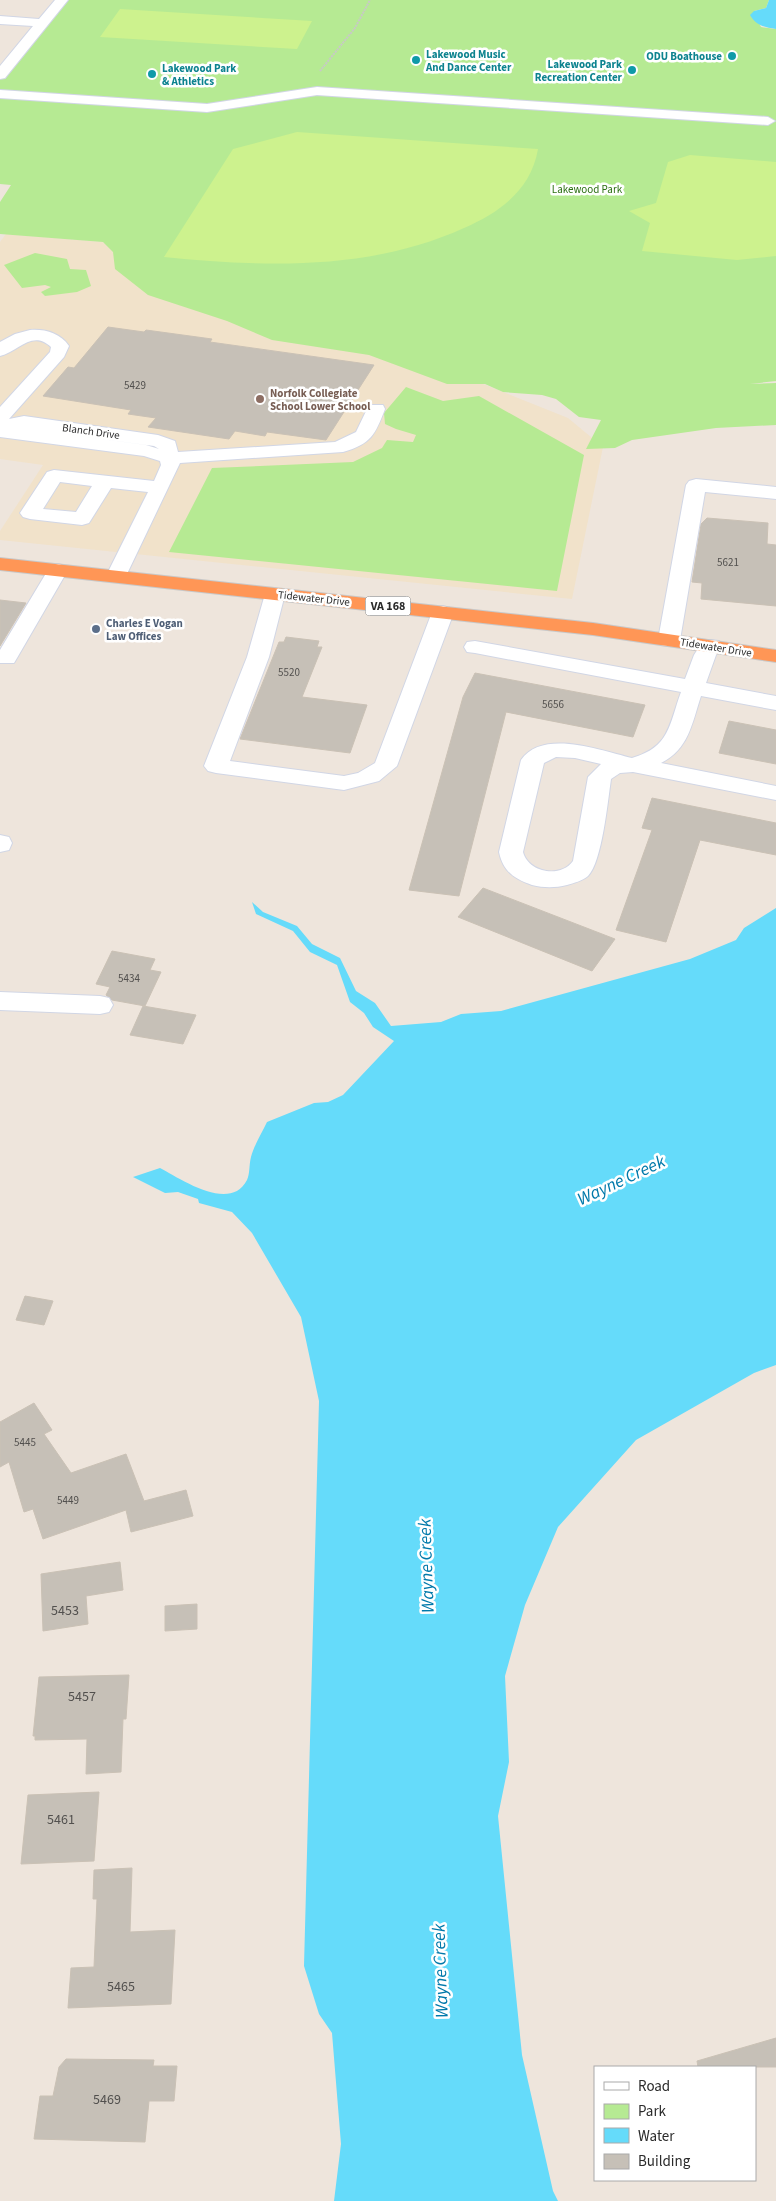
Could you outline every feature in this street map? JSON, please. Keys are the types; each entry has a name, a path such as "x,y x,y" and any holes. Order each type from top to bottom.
{"highway":[{"name":"Tidewater Drive","path":"0,564 443,612 669,640 776,656"}],"street":[{"path":"0,76 6,63 62,0"},
{"path":"0,20 43,23"},
{"path":"0,94 207,108 238,105 283,93 310,91 773,122"},
{"path":"0,351 11,341 41,335 55,339 60,346 58,353 0,418"},
{"path":"116,576 171,466 170,458 336,448 354,443 365,436 376,409"},
{"name":"Blanch Drive","path":"0,426 24,422 158,441 168,445 170,458 146,451 0,431"},
{"path":"105,481 160,487"},
{"path":"669,640 696,485 776,493"},
{"path":"6,658 58,570"},
{"path":"275,594 258,657 216,766 344,783 360,781 374,776 385,766 443,612"},
{"path":"711,646 705,655 673,744 664,754 649,761 632,765 615,766 605,771 600,777 585,861 579,870 564,878 548,879 530,876 517,868 511,858 533,760 542,754 567,750 632,765 776,792"},
{"path":"475,647 776,703"},
{"path":"0,1001 100,1005"}],"path":[{"path":"310,91 314,78 366,12 370,0"}],"shaded area":[{"name":"Norfolk Collegiate School Lower School","path":"6,234 103,242 133,271 471,379 568,418 603,447 572,599 0,540 0,531 43,465 0,459 0,242"}],"green space":[{"name":"Lakewood Park","path":"62,0 769,0 766,8 754,11 761,27 776,29 776,381 750,384 776,383 776,425 716,428 632,440 615,448 586,449 601,420 579,417 556,399 542,395 503,392 485,384 447,384 369,355 272,340 227,321 148,295 115,269 113,252 103,242 0,234 0,202 11,185 0,184 0,76"},
{"path":"120,9 312,21 297,49 100,37"},
{"path":"297,132 538,149 529,176 512,198 490,215 477,222 428,242 354,259 316,262 240,263 164,257 233,149"},
{"path":"690,155 776,162 776,256 737,260 642,251 650,223 629,211 656,203 668,162"},
{"path":"35,253 67,259 70,269 86,270 91,286 77,292 45,296 41,292 51,287 45,285 22,288 4,265"},
{"path":"406,387 443,401 479,396 584,455 557,591 169,552 212,468 353,462 382,448 387,440 413,442 416,435 385,424 384,413"}],"water":[{"path":"769,0 776,0 776,29 758,24 750,15 754,11 766,8"},
{"name":"Wayne Creek","path":"252,902 263,912 297,926 312,944 340,958 356,991 375,1003 391,1026 441,1022 461,1014 501,1011 690,959 736,940 744,928 776,908 776,1365 754,1373 636,1440 558,1527 525,1605 505,1676 509,1762 498,1816 522,2055 553,2191 558,2201 334,2201 341,2144 332,2033 319,2014 304,1966 319,1401 301,1317 252,1233 232,1212 199,1203 198,1199 178,1192 165,1193 133,1177 160,1168 192,1185 218,1194 229,1194 239,1189 247,1180 252,1153 267,1122 314,1103 328,1102 343,1095 394,1041 373,1027 364,1013 350,1002 337,965 310,952 293,931 256,914"}],"building":[{"path":"108,327 212,339 210,342 374,365 326,440 267,432 265,436 235,431 229,439 148,427 156,418 128,414 131,410 43,396 68,367 74,368"},
{"path":"707,518 768,523 767,544 776,545 776,606 701,599 702,583 692,582 701,524"},
{"path":"0,600 26,603 0,646"},
{"path":"286,637 319,641 317,647 322,647 302,697 367,705 350,753 240,739 279,642 284,642"},
{"path":"475,673 645,705 633,737 506,712 459,896 409,890 463,697"},
{"path":"729,721 776,730 776,764 719,753"},
{"path":"652,798 776,823 776,855 700,840 666,942 616,930 652,830 642,828"},
{"path":"483,888 615,939 592,971 458,917"},
{"path":"112,951 155,959 150,970 161,972 145,1006 112,1000 106,995 110,987 96,984"},
{"path":"143,1006 196,1015 183,1044 130,1035"},
{"path":"25,1296 53,1301 44,1325 16,1320"},
{"path":"34,1403 52,1430 44,1434 71,1473 126,1454 144,1501 186,1490 193,1516 131,1532 126,1510 43,1539 33,1509 24,1512 9,1462 0,1467 0,1422"},
{"path":"120,1562 123,1590 86,1596 88,1624 43,1631 41,1574"},
{"path":"197,1604 197,1629 165,1631 165,1606"},
{"path":"129,1675 126,1719 123,1719 121,1772 86,1774 87,1739 35,1740 35,1736 33,1736 39,1677"},
{"path":"99,1792 94,1861 21,1864 28,1795"},
{"path":"132,1868 130,1932 175,1930 171,2004 68,2008 71,1968 94,1967 97,1899 93,1899 94,1870"},
{"path":"776,2038 776,2067 698,2066 697,2061"},
{"path":"66,2059 154,2060 153,2066 177,2066 174,2101 149,2101 145,2142 34,2139 40,2096 53,2096 59,2067"}],"place":[{"name":"ODU Boathouse","path":"732,56"},
{"name":"Lakewood Music And Dance Center","path":"416,60"},
{"name":"Lakewood Park Recreation Center","path":"632,70"},
{"name":"Lakewood Park & Athletics","path":"152,74"},
{"name":"Norfolk Collegiate School Lower School","path":"260,399"},
{"name":"Charles E Vogan Law Offices","path":"96,629"}]}
